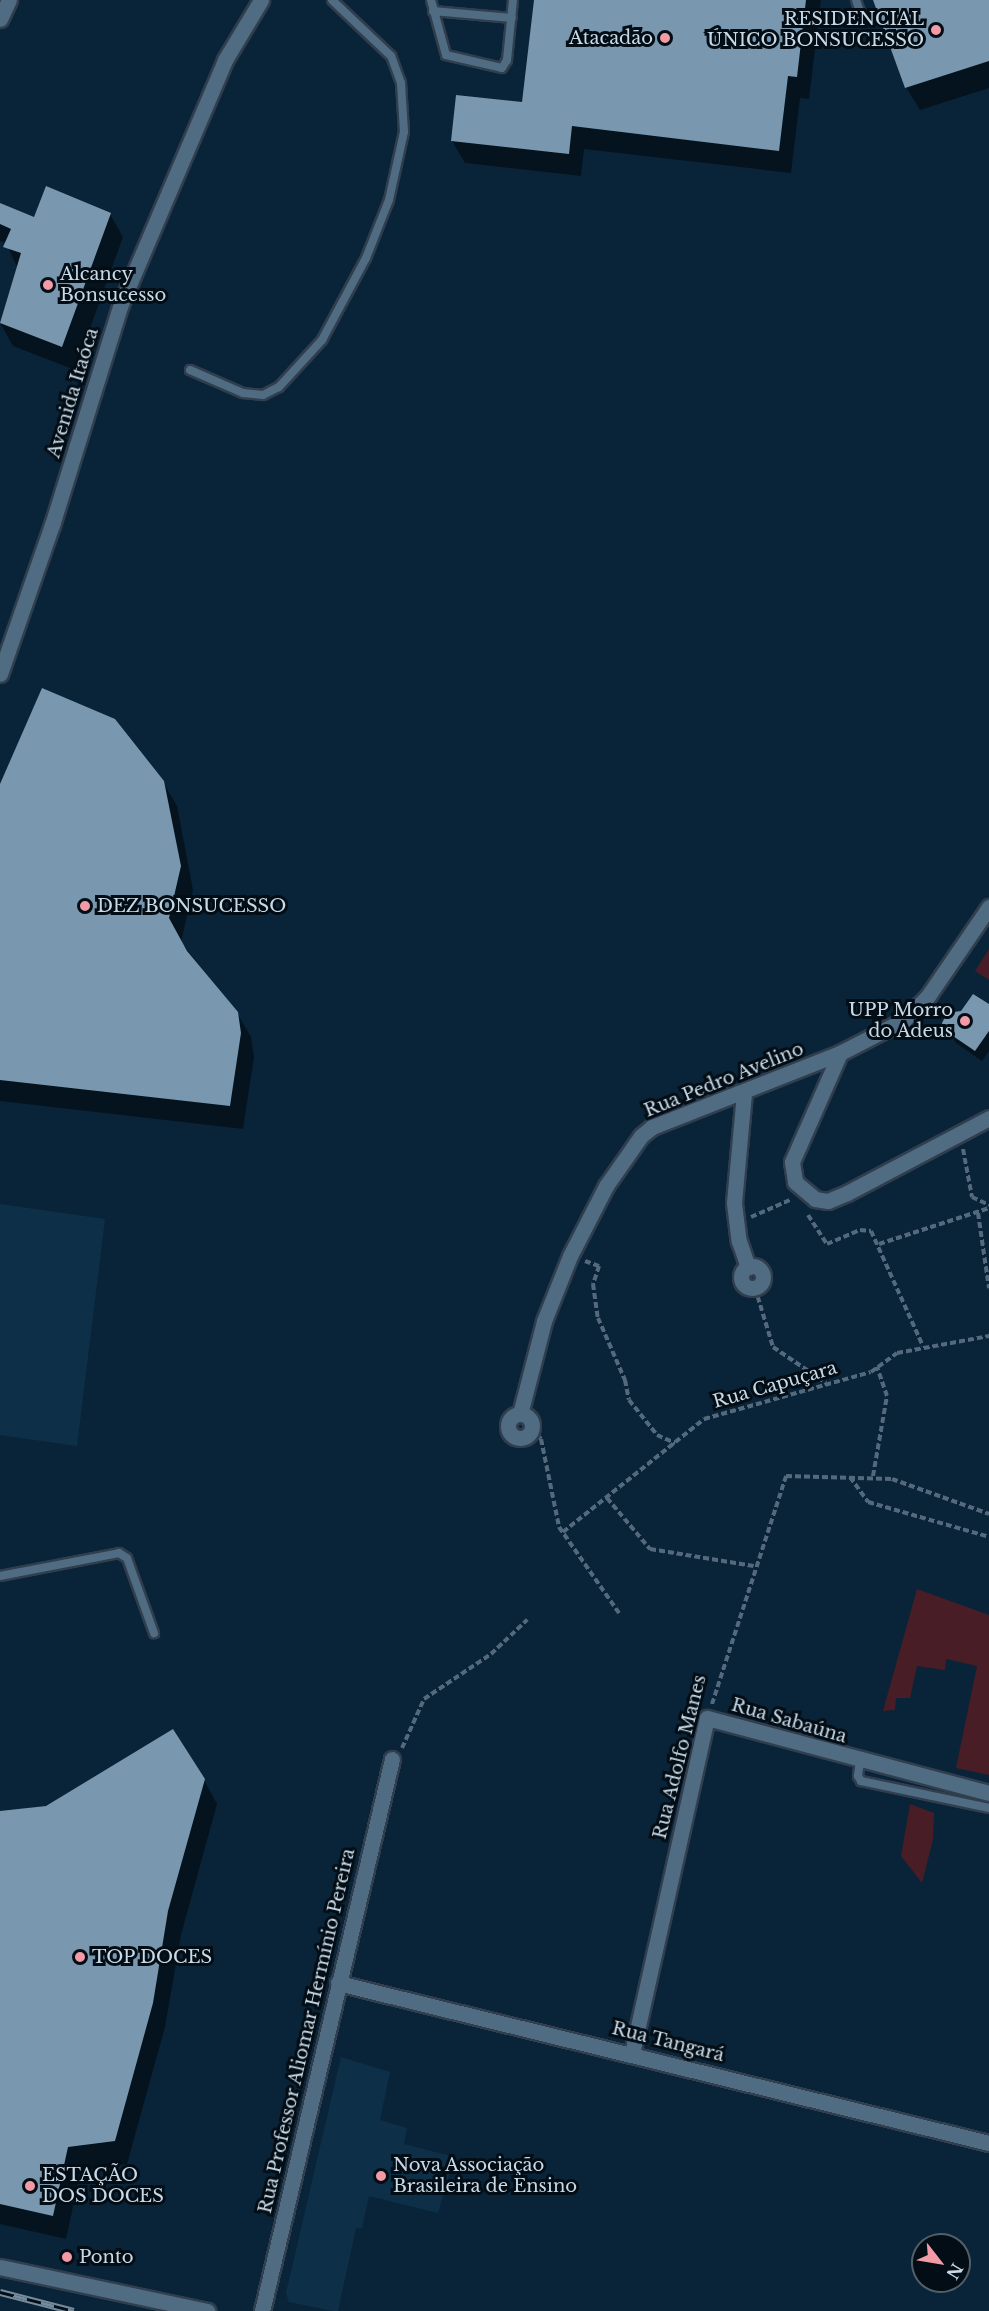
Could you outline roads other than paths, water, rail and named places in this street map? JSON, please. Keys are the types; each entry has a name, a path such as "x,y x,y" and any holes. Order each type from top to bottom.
{"street":[{"path":"0,19 9,0"},
{"name":"Avenida Itaóca","path":"0,674 52,525 121,304 225,60 261,0"},
{"name":"Rua Pedro Avelino","path":"532,1428 530,1419 520,1414 544,1321 570,1256 606,1186 633,1146 652,1127 744,1093 840,1053 890,1028 919,1008 989,907"},
{"path":"840,1053 795,1152 792,1173 802,1190 815,1199 828,1201 989,1118"},
{"path":"744,1093 735,1223 748,1267 756,1266 763,1274 761,1284 755,1288"},
{"name":"Rua Sabaúna","path":"707,1718 860,1761 989,1793"},
{"name":"Rua Adolfo Manes","path":"632,2053 707,1718"},
{"name":"Rua Professor Aliomar Hermínio Pereira","path":"262,2311 392,1760"},
{"name":"Rua Tangará","path":"338,1983 632,2053 989,2143"},
{"path":"0,2267 207,2311"}],"lane":[{"path":"190,370 243,393 263,395 279,387 322,340 366,258 390,200 404,132 401,83 391,56 332,0"},
{"path":"431,0 437,11 446,55 502,68 507,60 513,0"},
{"path":"437,11 439,0"},
{"path":"856,0 863,20"},
{"path":"437,11 512,18"},
{"path":"0,1576 119,1553 127,1558 154,1633"},
{"name":"Rua Sabaúna","path":"860,1761 858,1776 861,1781 989,1808"}],"railway":[{"path":"0,2292 74,2311"}],"place":[{"name":"RESIDENCIAL ÚNICO BONSUCESSO","path":"936,30"},
{"name":"Atacadão","path":"665,38"},
{"name":"Alcancy Bonsucesso","path":"48,285"},
{"name":"DEZ BONSUCESSO","path":"85,906"},
{"name":"UPP Morro do Adeus","path":"965,1021"},
{"name":"TOP DOCES","path":"80,1957"},
{"name":"Nova Associação Brasileira de Ensino","path":"381,2176"},
{"name":"ESTAÇÃO DOS DOCES","path":"30,2186"},
{"name":"Ponto","path":"67,2257"}]}
